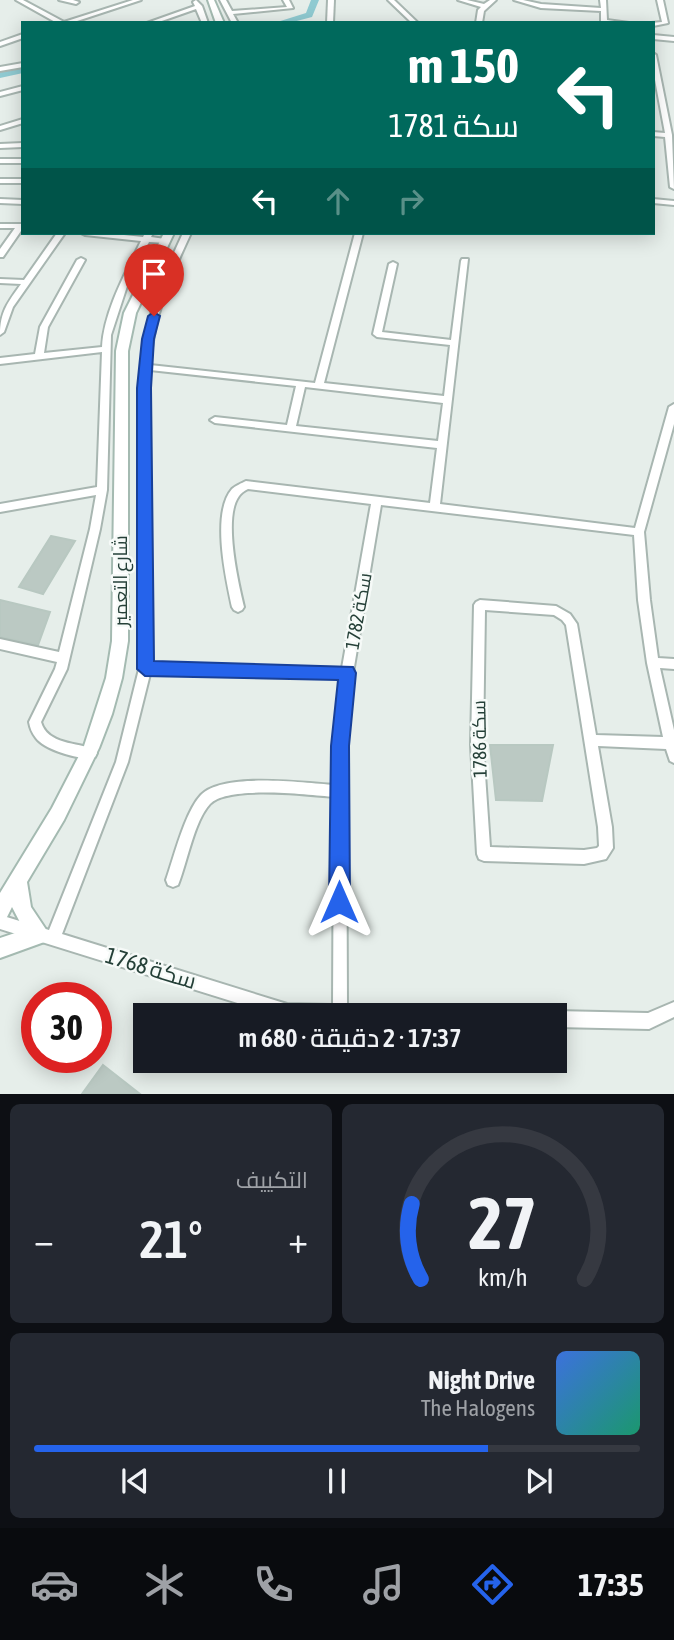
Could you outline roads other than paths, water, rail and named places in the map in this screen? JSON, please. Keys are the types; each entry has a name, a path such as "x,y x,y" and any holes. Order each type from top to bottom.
{"main road":[{"path":"211,0 219,21"},
{"name":"شارع التعمير","path":"0,909 91,753 115,685 120,641 122,351 130,313 167,237"},
{"path":"18,879 18,898 25,919 46,936"},
{"path":"0,948 46,936"}],"street":[{"path":"21,0 60,21"},
{"path":"62,0 76,2"},
{"path":"70,21 138,0"},
{"path":"223,0 234,21"},
{"path":"230,13 290,8 286,0"},
{"path":"330,21 331,0"},
{"path":"391,0 413,21"},
{"path":"461,0 484,6"},
{"path":"480,21 484,6 493,0"},
{"path":"517,0 548,7 603,10"},
{"path":"548,7 559,0"},
{"path":"603,0 604,21"},
{"path":"655,24 665,23 660,0"},
{"path":"155,21 197,3 204,21"},
{"path":"0,44 21,37"},
{"path":"655,37 674,39"},
{"path":"0,69 21,65"},
{"path":"655,78 670,134 674,187"},
{"path":"0,94 21,89"},
{"path":"661,101 674,102"},
{"path":"0,128 21,122"},
{"path":"0,146 21,145"},
{"path":"0,161 21,161"},
{"path":"0,181 21,181"},
{"path":"0,201 21,202"},
{"path":"655,201 674,203"},
{"path":"0,226 21,226"},
{"path":"1,253 21,226"},
{"path":"0,332 4,307 60,235"},
{"path":"126,235 167,237"},
{"path":"46,936 121,762 145,669 148,339 162,288 186,235"},
{"path":"319,386 358,235"},
{"path":"91,753 43,739 36,731 35,722 61,669 84,579 102,490 105,349 110,321 147,236"},
{"path":"39,356 44,327 81,260"},
{"path":"435,506 465,261"},
{"path":"393,264 377,334 455,343"},
{"path":"0,281 25,282"},
{"path":"0,361 105,349"},
{"path":"146,367 448,400"},
{"path":"291,428 301,384"},
{"path":"674,407 673,422 639,532 643,600 653,663 674,757"},
{"path":"215,420 443,445"},
{"path":"238,607 232,583 227,528 230,498 239,487 435,506 639,532"},
{"path":"0,508 102,490"},
{"name":"سكة 1782","path":"340,1003 339,791 347,673 376,502"},
{"name":"سكة 1786","path":"480,605 547,609 566,617 572,628 590,740 606,827 606,848 601,854 584,857 484,854 477,745 480,605"},
{"path":"0,644 63,658"},
{"path":"653,663 674,664"},
{"path":"145,669 347,673"},
{"path":"590,740 670,743"},
{"path":"173,880 200,810 213,793 231,788 339,791"},
{"name":"سكة 1768","path":"0,922 175,974 255,1003"},
{"path":"567,1019 649,1021 674,1009"}],"waterway":[{"path":"286,21 309,15 315,0"},
{"path":"0,75 21,70"}]}
